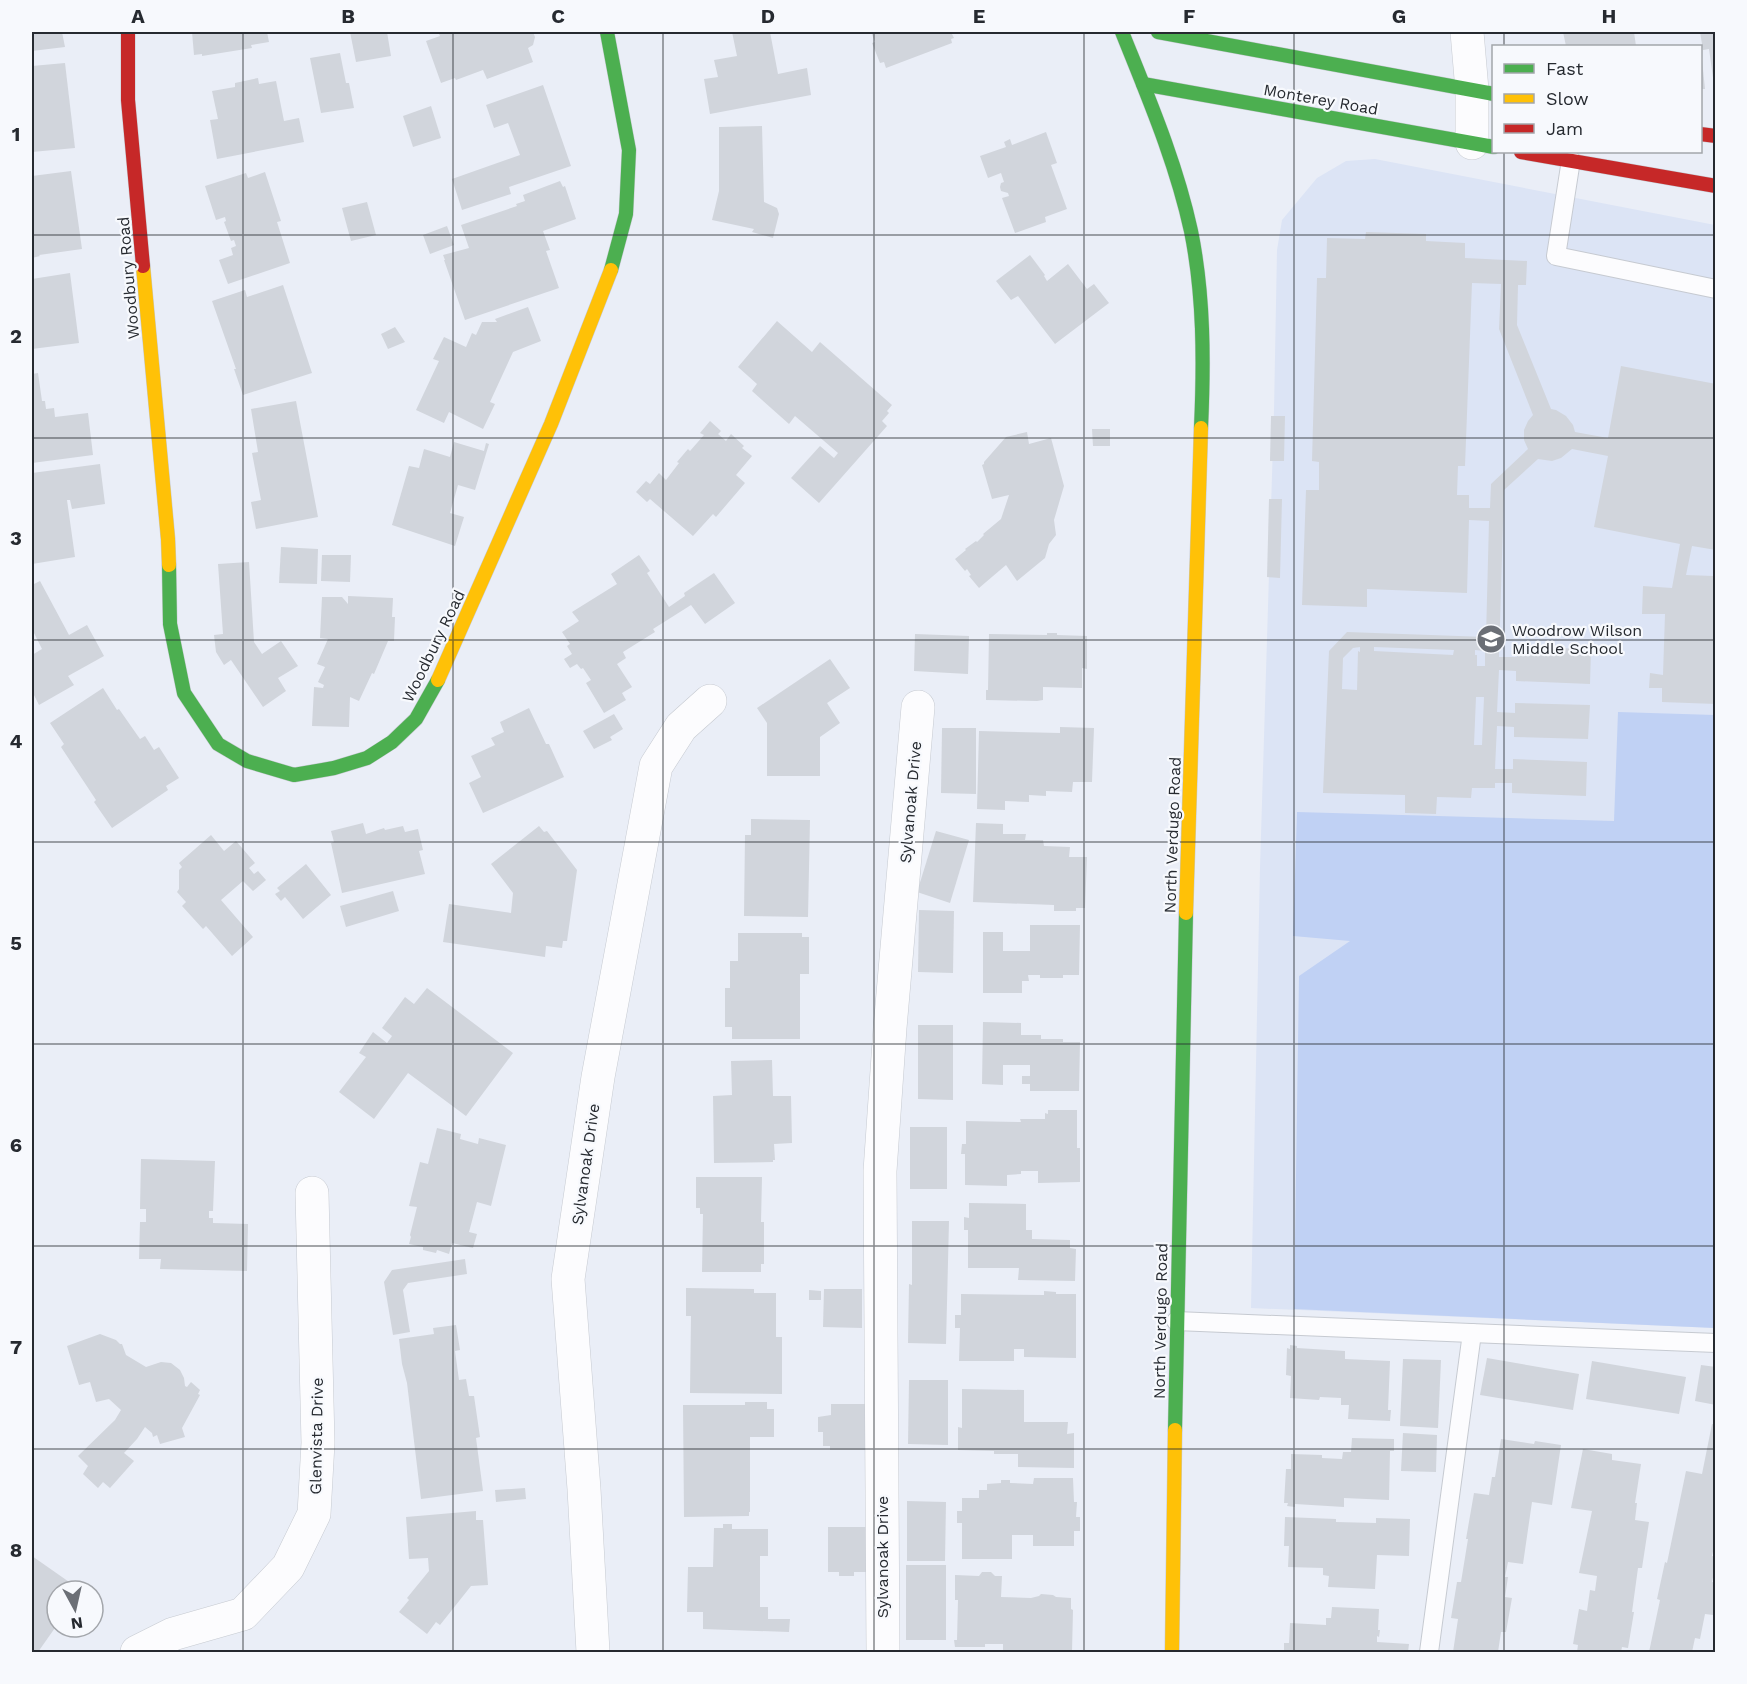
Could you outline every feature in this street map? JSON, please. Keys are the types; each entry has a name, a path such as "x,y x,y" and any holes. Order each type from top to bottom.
{"street":[{"name":"Woodbury Road","path":"128,32 128,100 168,539 170,624 184,693 218,744 247,762 294,775 334,768 367,758 392,742 416,719 438,680 551,424 614,262 626,214 629,150 607,32"},
{"name":"North Verdugo Road","path":"1122,32 1157,119 1191,231 1197,267 1202,342 1203,379 1188,837 1176,1321 1172,1653"},
{"path":"1158,32 1483,92"},
{"path":"1467,32 1483,92 1483,145"},
{"name":"Monterey Road","path":"1143,84 1483,145"},
{"path":"1527,153 1716,186"},
{"name":"Sylvanoak Drive","path":"593,1653 568,1279 598,1077 656,766 681,727 710,701"},
{"name":"Sylvanoak Drive","path":"883,1653 880,1171 918,707"},
{"name":"Glenvista Drive","path":"138,1653 173,1635 243,1614 288,1567 314,1514 318,1443 312,1193"}],"lane":[{"path":"1571,160 1556,256 1716,289"},
{"path":"1176,1321 1716,1343"},
{"path":"1429,1653 1472,1333"}],"shaded area":[{"name":"Woodrow Wilson Middle School","path":"1375,159 1715,225 1715,1328 1251,1308 1260,868 1277,250 1282,220 1317,178 1346,161"},
{"path":"1618,712 1715,715 1715,1328 1294,1309 1299,976 1350,941 1293,936 1297,812 1614,821"}],"building":[{"path":"32,32 62,32 65,47 32,51"},
{"path":"192,32 267,32 269,42 251,45 252,48 202,56 202,54 194,55"},
{"path":"350,32 387,32 391,56 356,62"},
{"path":"438,32 533,32 535,37 533,45 528,48 533,62 487,79 483,70 441,83 426,41 440,36"},
{"path":"732,32 770,32 778,74 807,68 811,95 710,114 704,79 718,77 714,60 737,56"},
{"path":"871,32 951,32 954,38 951,39 952,43 886,68 884,62 880,63 872,43 875,42"},
{"path":"1563,32 1634,32 1636,45 1566,45"},
{"path":"1700,32 1716,32 1716,84 1714,85 1709,49 1703,50"},
{"path":"340,53 354,108 321,113 310,58"},
{"path":"1702,60 1705,89 1702,89"},
{"path":"65,63 75,148 32,152 32,66"},
{"path":"258,78 259,84 276,81 284,121 299,118 304,142 217,159 210,120 218,119 212,91 235,87 235,83"},
{"path":"543,85 571,166 509,187 511,194 462,210 452,179 520,155 508,123 494,128 486,105"},
{"path":"431,106 441,138 413,147 403,116"},
{"path":"762,126 764,202 777,208 779,214 773,238 752,232 754,229 712,220 719,191 719,127"},
{"path":"1046,132 1057,163 1051,165 1067,209 1045,217 1046,222 1015,233 1002,198 1009,196 1008,193 1001,191 1001,183 1004,182 1001,173 988,178 980,156 1006,147 1004,142 1010,139 1012,145"},
{"path":"71,171 82,249 32,258 32,176"},
{"path":"265,172 281,221 277,222 290,263 228,284 219,260 233,255 231,248 236,246 234,240 231,241 224,222 225,217 216,220 205,186 246,173 248,178"},
{"path":"560,181 563,187 565,186 576,219 543,231 550,250 546,251 559,288 465,320 443,255 469,248 461,225 517,206 516,204 525,201 523,195"},
{"path":"367,202 376,235 351,241 342,208"},
{"path":"447,226 454,245 430,254 423,235"},
{"path":"1366,232 1426,234 1426,241 1465,243 1465,258 1527,261 1526,285 1518,285 1517,325 1551,409 1566,416 1575,432 1608,438 1621,366 1716,384 1716,550 1692,546 1686,575 1713,576 1713,589 1716,589 1716,704 1662,702 1662,688 1649,688 1650,673 1663,675 1665,614 1642,614 1643,586 1672,588 1680,544 1594,527 1608,456 1572,449 1561,458 1552,461 1538,459 1504,490 1499,657 1517,657 1517,647 1591,649 1590,684 1516,681 1516,671 1499,670 1497,712 1515,713 1515,703 1590,705 1588,739 1514,737 1514,727 1497,726 1495,769 1513,769 1513,759 1587,762 1586,796 1512,793 1512,783 1495,783 1495,788 1472,788 1471,798 1437,797 1436,814 1405,813 1405,795 1323,793 1329,651 1347,632 1486,637 1489,521 1469,520 1467,593 1367,589 1367,607 1302,605 1306,490 1319,490 1319,462 1312,461 1317,278 1326,278 1327,238 1365,239","holes":["1472,283 1501,284 1499,329 1533,415 1524,430 1524,440 1528,449 1491,484 1490,508 1469,508 1469,495 1457,495 1458,466 1465,466","1360,647 1357,690 1342,689 1343,658 1353,648","1374,647 1454,650 1453,655 1374,651","1475,650 1485,651 1485,666 1477,666 1477,655 1475,655","1476,697 1484,697 1482,745 1474,745"]},
{"path":"1030,255 1047,281 1068,264 1087,289 1094,284 1109,303 1055,344 1018,296 1011,300 996,281"},
{"path":"70,273 79,343 32,349 32,279"},
{"path":"283,285 312,373 243,395 212,301 245,290 247,297"},
{"path":"528,307 541,341 513,352 490,402 495,404 483,429 449,412 444,423 416,410 439,361 433,359 444,337 466,347 472,333 476,335 482,322 497,322 495,319"},
{"path":"777,321 812,352 820,342 892,405 882,421 887,426 819,503 791,478 820,446 834,458 838,453 795,416 789,424 752,391 757,384 738,367"},
{"path":"395,327 405,342 388,349 381,334"},
{"path":"38,373 42,401 45,401 46,409 54,408 55,417 88,413 93,455 32,463 32,374"},
{"path":"296,401 318,517 256,529 251,502 261,500 252,453 258,452 251,409"},
{"path":"1271,416 1285,416 1284,461 1270,461"},
{"path":"710,421 721,431 718,434 726,441 731,434 752,456 736,475 745,483 716,517 713,514 693,536 650,499 647,502 636,492 646,481 650,484 659,473 666,480 679,463 677,462 704,435 700,433"},
{"path":"1092,429 1110,429 1110,446 1093,446"},
{"path":"1027,432 1029,444 1051,438 1064,486 1054,520 1056,535 1049,544 1045,558 1017,581 1006,565 979,588 969,576 971,575 967,569 965,571 955,559 1001,519 1009,495 992,499 982,465 1006,437"},
{"path":"454,442 484,451 486,443 489,444 475,490 458,485 450,513 464,517 455,546 392,525 409,466 419,468 424,449 450,457"},
{"path":"100,464 105,504 72,509 70,500 67,500 75,557 32,564 32,473"},
{"path":"1269,499 1282,499 1280,578 1267,577"},
{"path":"281,547 318,549 317,584 279,583"},
{"path":"322,555 351,555 350,582 321,581"},
{"path":"639,555 650,571 647,573 669,607 685,596 684,593 714,573 735,603 705,624 691,605 653,629 655,632 623,652 626,658 617,664 632,687 622,693 626,700 604,713 586,683 591,680 583,668 581,669 577,664 570,668 564,659 572,654 567,646 570,644 562,632 579,621 572,612 617,584 611,574"},
{"path":"249,562 254,642 262,654 281,641 298,666 278,678 286,691 263,707 231,660 224,665 216,652 214,635 223,634 218,564"},
{"path":"40,581 69,635 87,625 104,656 68,676 74,685 39,705 32,691 32,655 42,649 32,629 32,585"},
{"path":"348,596 393,598 394,641 388,641 359,701 350,697 349,727 312,726 314,687 323,688 324,685 318,682 325,667 317,664 328,639 320,638 322,597 342,597 348,604"},
{"path":"1047,633 1087,636 1087,669 1082,668 1082,688 1043,687 1043,700 1037,701 986,700 989,634 1047,635"},
{"path":"915,634 969,636 968,674 914,671"},
{"path":"830,659 850,688 827,703 840,723 820,737 820,776 767,776 767,723 757,708"},
{"path":"103,688 140,739 145,736 154,750 159,747 179,778 166,786 168,790 112,828 61,747 64,744 50,723"},
{"path":"529,708 564,777 483,813 469,783 481,777 471,756 495,745 491,738 504,732 500,722"},
{"path":"614,714 623,729 610,737 612,740 594,749 583,731"},
{"path":"1060,727 1094,728 1092,782 1073,782 1072,792 1046,791 1046,796 1029,795 1029,802 1005,801 1005,810 977,809 979,731 1060,733"},
{"path":"942,728 976,728 976,794 941,793"},
{"path":"751,819 810,820 808,917 744,916 745,835 751,835"},
{"path":"363,823 366,834 384,828 385,830 403,826 405,832 418,829 423,850 419,851 425,874 342,893 331,843 334,842 331,831"},
{"path":"976,823 1003,824 1003,834 1026,834 1025,840 1043,840 1044,846 1070,847 1069,857 1087,857 1085,908 1076,908 1076,911 1054,911 1054,905 973,902"},
{"path":"539,826 544,832 547,831 577,870 567,941 563,941 562,948 546,946 545,957 443,942 449,904 511,913 513,893 491,864"},
{"path":"936,831 969,840 950,903 917,892"},
{"path":"211,835 224,851 236,841 255,863 249,868 254,874 258,871 266,880 253,891 243,881 221,900 253,937 232,956 206,926 203,929 182,906 186,902 177,892 179,870 182,867 179,863"},
{"path":"306,864 331,895 303,919 285,897 281,901 275,894 280,891 277,888"},
{"path":"393,891 399,911 346,927 340,906"},
{"path":"919,910 954,911 953,973 918,972"},
{"path":"1030,925 1080,925 1079,975 1040,978 1040,975 1028,975 1029,981 1022,981 1022,993 983,993 983,932 1003,932 1003,951 1030,951"},
{"path":"738,933 802,933 802,937 809,937 809,974 800,974 800,1039 732,1039 732,1027 725,1027 725,988 730,988 730,961 738,961"},
{"path":"427,988 513,1053 466,1116 408,1073 374,1119 339,1092 366,1057 359,1053 373,1032 387,1043 392,1036 382,1028 405,997 414,1004"},
{"path":"983,1022 1021,1023 1021,1035 1041,1035 1041,1039 1080,1042 1079,1091 1030,1091 1030,1084 1022,1084 1022,1076 1030,1076 1030,1065 1003,1065 1003,1085 982,1084"},
{"path":"918,1025 953,1025 953,1100 918,1099"},
{"path":"772,1060 773,1096 791,1096 792,1143 774,1144 775,1160 773,1162 714,1163 713,1096 732,1095 731,1061"},
{"path":"1048,1110 1077,1110 1080,1182 1038,1183 1038,1171 1021,1171 1021,1174 1007,1175 1007,1186 965,1185 965,1154 961,1154 962,1144 966,1144 966,1121 1021,1122 1020,1119 1045,1119 1045,1113 1048,1114"},
{"path":"910,1127 947,1127 947,1189 910,1189"},
{"path":"437,1128 461,1134 460,1139 478,1144 479,1138 506,1145 491,1206 477,1202 469,1232 477,1234 473,1248 452,1243 449,1254 437,1250 436,1253 423,1250 423,1247 409,1244 417,1207 409,1206 420,1162 428,1164"},
{"path":"141,1159 215,1161 213,1211 209,1211 209,1218 213,1218 213,1223 248,1224 247,1271 160,1269 161,1259 139,1259 140,1222 146,1222 146,1209 140,1209"},
{"path":"696,1177 762,1177 761,1222 764,1222 764,1264 761,1264 761,1272 702,1272 703,1214 700,1214 700,1208 696,1208"},
{"path":"969,1203 1026,1204 1026,1230 1032,1230 1032,1239 1070,1240 1070,1248 1076,1249 1075,1281 1018,1280 1019,1268 968,1268 968,1230 964,1230 964,1217 969,1218"},
{"path":"912,1221 949,1221 946,1344 908,1343 909,1284 912,1285"},
{"path":"465,1259 467,1274 408,1283 403,1290 410,1332 393,1335 384,1282 392,1270"},
{"path":"686,1288 754,1289 754,1293 776,1293 776,1337 782,1337 782,1394 690,1393 691,1316 686,1316"},
{"path":"824,1289 862,1289 862,1328 823,1327"},
{"path":"809,1290 821,1291 821,1300 809,1300"},
{"path":"1044,1291 1056,1292 1056,1294 1076,1294 1076,1358 1024,1357 1024,1349 1014,1349 1014,1361 959,1361 960,1328 955,1328 955,1315 961,1315 961,1294 1044,1295"},
{"path":"456,1325 460,1350 455,1351 459,1380 466,1379 469,1396 474,1396 480,1437 476,1438 483,1491 421,1499 407,1383 399,1339 434,1334 433,1328"},
{"path":"100,1334 122,1344 126,1355 146,1367 161,1362 171,1363 180,1370 185,1386 187,1387 191,1382 200,1390 198,1394 200,1395 182,1428 185,1437 160,1444 157,1435 153,1437 145,1427 124,1453 134,1461 110,1488 103,1482 98,1488 83,1474 88,1466 78,1456 115,1420 121,1410 109,1399 96,1402 90,1382 79,1385 67,1346"},
{"path":"1290,1345 1297,1346 1297,1348 1345,1351 1345,1359 1390,1361 1388,1410 1391,1410 1390,1421 1348,1419 1349,1405 1341,1405 1341,1398 1320,1397 1319,1400 1290,1398 1291,1376 1286,1375 1287,1348 1290,1349"},
{"path":"1487,1358 1579,1374 1573,1410 1480,1395"},
{"path":"1403,1359 1441,1360 1438,1428 1400,1426"},
{"path":"1592,1361 1686,1377 1679,1414 1586,1399"},
{"path":"1701,1365 1716,1367 1716,1405 1695,1401"},
{"path":"909,1380 948,1380 948,1445 908,1444"},
{"path":"962,1389 1024,1390 1024,1422 1068,1422 1067,1434 1074,1433 1074,1468 1018,1467 1018,1454 958,1450 958,1427 962,1428"},
{"path":"745,1402 767,1402 767,1409 774,1409 774,1437 750,1437 749,1516 684,1517 683,1405 745,1405"},
{"path":"831,1404 872,1404 872,1450 830,1450 830,1446 823,1446 823,1432 818,1432 818,1417 831,1415"},
{"path":"1712,1424 1716,1425 1716,1548 1714,1547 1712,1556 1716,1557 1716,1564 1712,1582 1716,1583 1716,1602 1713,1615 1705,1614 1700,1639 1695,1638 1692,1652 1649,1652 1660,1600 1657,1599 1686,1471 1702,1474"},
{"path":"1403,1433 1437,1435 1436,1472 1401,1471"},
{"path":"1352,1438 1394,1439 1394,1451 1390,1451 1389,1500 1344,1498 1344,1507 1295,1504 1295,1507 1284,1503 1286,1469 1291,1469 1291,1454 1322,1455 1322,1458 1342,1459 1343,1452 1351,1452"},
{"path":"1501,1439 1561,1445 1552,1505 1532,1502 1523,1564 1508,1562 1505,1597 1512,1598 1506,1632 1501,1632 1498,1652 1453,1652 1458,1619 1451,1618 1457,1582 1461,1582 1474,1493 1489,1495 1492,1477 1495,1477"},
{"path":"1583,1449 1612,1454 1612,1460 1641,1464 1635,1503 1637,1503 1635,1520 1649,1522 1642,1568 1638,1568 1628,1648 1622,1647 1621,1652 1577,1652 1578,1645 1573,1644 1579,1609 1587,1611 1590,1590 1595,1591 1597,1576 1579,1573 1592,1511 1571,1508"},
{"path":"1034,1478 1073,1478 1074,1502 1077,1502 1076,1517 1080,1517 1080,1531 1074,1531 1074,1546 1033,1546 1033,1535 1012,1535 1012,1559 962,1559 962,1523 957,1523 957,1511 962,1511 962,1498 979,1498 979,1490 987,1490 987,1484 1001,1483 1001,1480 1010,1480 1010,1483 1033,1484"},
{"path":"525,1488 526,1499 496,1502 495,1490"},
{"path":"907,1501 946,1502 945,1561 907,1561"},
{"path":"476,1511 476,1520 483,1520 488,1585 471,1586 440,1625 436,1622 427,1634 399,1612 409,1600 407,1598 429,1571 428,1558 409,1559 406,1517"},
{"path":"1285,1517 1376,1523 1376,1518 1410,1519 1409,1556 1377,1555 1375,1589 1328,1587 1329,1576 1323,1575 1323,1568 1288,1567 1289,1546 1284,1546"},
{"path":"723,1524 732,1524 732,1529 768,1529 768,1556 760,1556 760,1607 768,1607 768,1619 790,1619 789,1632 703,1629 703,1612 687,1612 688,1567 713,1567 714,1528 723,1528"},
{"path":"828,1527 871,1527 871,1572 854,1572 854,1576 839,1576 839,1572 828,1572"},
{"path":"32,1556 65,1579 45,1579 45,1639 47,1639 38,1652 32,1652"},
{"path":"906,1565 946,1565 946,1640 906,1640"},
{"path":"982,1572 1002,1576 1001,1597 1031,1598 1041,1594 1071,1598 1072,1652 1003,1652 1003,1644 985,1644 985,1647 955,1647 958,1600 955,1600 955,1575 979,1576"},
{"path":"1332,1607 1379,1609 1378,1630 1380,1630 1377,1642 1409,1644 1408,1652 1284,1652 1284,1643 1289,1643 1290,1623 1326,1625 1326,1618 1331,1618"}],"traffic: fast":[{"path":"607,32 629,150 626,214 611,270"},
{"path":"1122,32 1178,180 1191,231 1202,329 1201,428"},
{"path":"1158,32 1492,94"},
{"path":"1143,84 1492,147"},
{"path":"169,565 170,624 184,693 218,744 247,761 294,775 334,768 367,758 392,742 416,719 438,680"},
{"path":"1175,1430 1186,913"}],"traffic: slow":[{"path":"143,266 169,565"},
{"path":"438,680 551,424 611,270"},
{"path":"1186,913 1201,428"},
{"path":"1172,1652 1175,1430"}],"traffic: jam":[{"path":"128,32 128,100 143,266"},
{"path":"1702,134 1716,136"},
{"path":"1527,153 1716,186"}],"place":[{"name":"Woodrow Wilson Middle School","path":"1491,639"}]}
